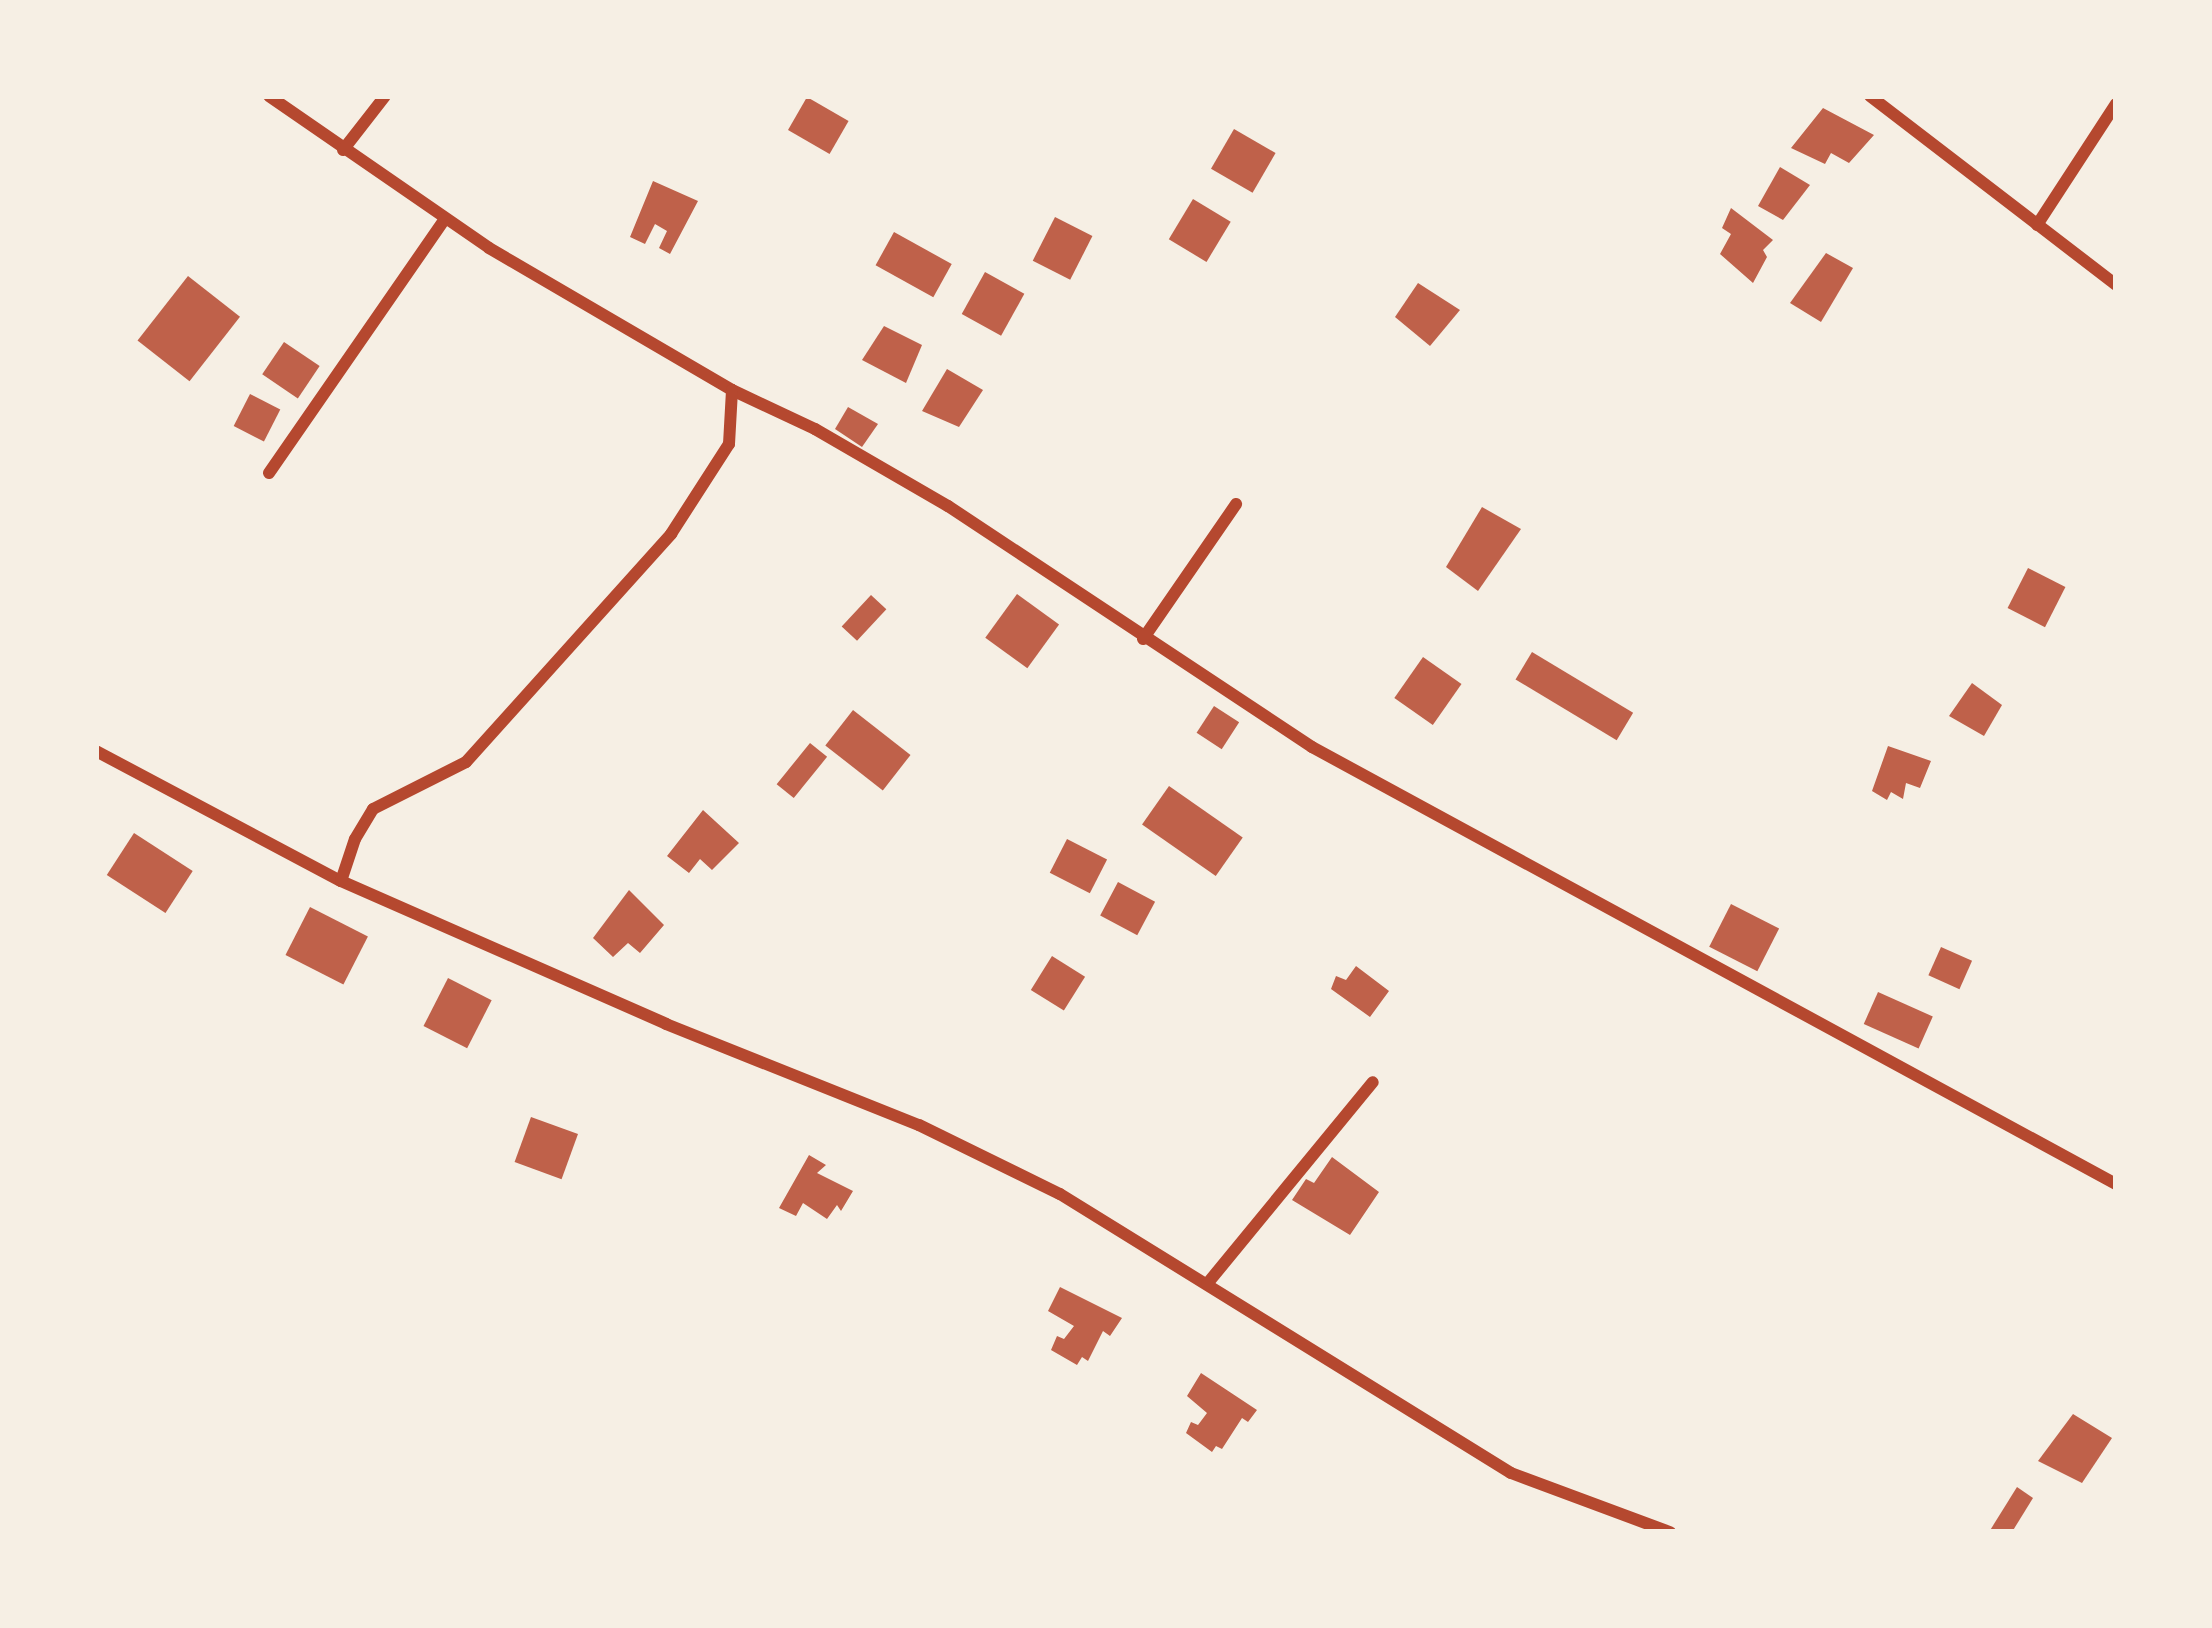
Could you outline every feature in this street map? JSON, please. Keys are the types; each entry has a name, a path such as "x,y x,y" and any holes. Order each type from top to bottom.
{"street":[{"path":"343,149 385,96"},
{"path":"1870,96 2116,285"},
{"path":"275,98 445,219 732,390 815,429 913,485 1143,639 1431,816 2116,1184"},
{"path":"2037,225 2116,104"},
{"path":"269,473 445,219"},
{"path":"341,880 355,839 373,809 466,762 671,534 729,444 732,390"},
{"path":"1143,639 1236,503"},
{"path":"96,752 341,880 600,996 919,1125 1060,1195 1511,1473 1670,1532"},
{"path":"1207,1284 1373,1082"}],"building":[{"path":"807,97 849,121 830,154 788,130"},
{"path":"1823,108 1874,135 1849,163 1831,153 1825,164 1791,148"},
{"path":"1234,129 1276,153 1253,193 1211,169"},
{"path":"1780,167 1810,185 1783,220 1758,206"},
{"path":"653,181 698,201 670,254 659,248 667,231 655,224 645,244 630,237"},
{"path":"1193,199 1231,222 1207,262 1169,239"},
{"path":"1731,208 1773,240 1763,250 1767,257 1753,283 1720,254 1731,234 1722,228"},
{"path":"1055,217 1092,236 1070,280 1033,261"},
{"path":"894,232 952,264 933,297 876,265"},
{"path":"1826,253 1853,268 1821,322 1790,303"},
{"path":"985,272 1024,294 1001,336 962,314"},
{"path":"188,276 240,317 190,381 138,341"},
{"path":"1418,283 1460,310 1430,346 1395,317"},
{"path":"884,326 922,345 906,383 862,360"},
{"path":"284,342 320,366 298,398 262,374"},
{"path":"947,369 983,390 959,427 922,411"},
{"path":"250,394 280,409 264,442 234,426"},
{"path":"848,407 878,424 862,447 835,429"},
{"path":"1482,507 1521,529 1478,591 1446,567"},
{"path":"2028,568 2065,587 2045,627 2008,608"},
{"path":"1017,594 1059,625 1027,668 985,638"},
{"path":"871,595 886,609 857,641 842,626"},
{"path":"1532,652 1633,713 1617,740 1516,679"},
{"path":"1423,657 1462,684 1433,725 1394,698"},
{"path":"1972,683 2002,705 1984,736 1949,716"},
{"path":"1214,706 1239,722 1222,749 1197,733"},
{"path":"853,710 911,755 883,790 825,745"},
{"path":"810,743 827,757 794,798 777,784"},
{"path":"1888,746 1931,761 1920,788 1906,783 1903,799 1891,792 1887,800 1872,791"},
{"path":"1169,786 1243,838 1216,876 1142,825"},
{"path":"703,810 739,843 712,870 700,859 689,873 667,856"},
{"path":"134,833 193,871 165,913 107,875"},
{"path":"1067,839 1107,859 1090,893 1050,873"},
{"path":"1118,882 1155,902 1137,935 1100,916"},
{"path":"629,890 664,925 640,953 628,943 613,957 593,938"},
{"path":"1731,904 1779,929 1757,971 1709,947"},
{"path":"310,907 368,937 343,985 285,955"},
{"path":"1941,947 1972,961 1959,989 1928,975"},
{"path":"1052,956 1085,977 1064,1011 1031,990"},
{"path":"1356,966 1389,991 1370,1017 1331,989 1336,976 1346,980"},
{"path":"448,978 492,1000 467,1048 423,1026"},
{"path":"1878,992 1933,1016 1919,1048 1864,1024"},
{"path":"531,1117 578,1134 562,1179 515,1162"},
{"path":"809,1155 826,1165 817,1173 853,1191 841,1211 837,1205 827,1219 803,1203 796,1216 779,1208"},
{"path":"1332,1157 1379,1192 1350,1235 1292,1200 1306,1179 1314,1183"},
{"path":"1060,1287 1122,1318 1110,1336 1103,1331 1088,1361 1082,1357 1077,1365 1051,1350 1057,1336 1064,1339 1074,1326 1048,1311"},
{"path":"1201,1373 1257,1410 1248,1422 1242,1418 1222,1449 1216,1446 1212,1452 1186,1433 1191,1422 1198,1425 1207,1413 1187,1396"},
{"path":"2073,1414 2112,1438 2082,1483 2038,1461"},
{"path":"2017,1487 2033,1498 2012,1532 1989,1532"}]}
